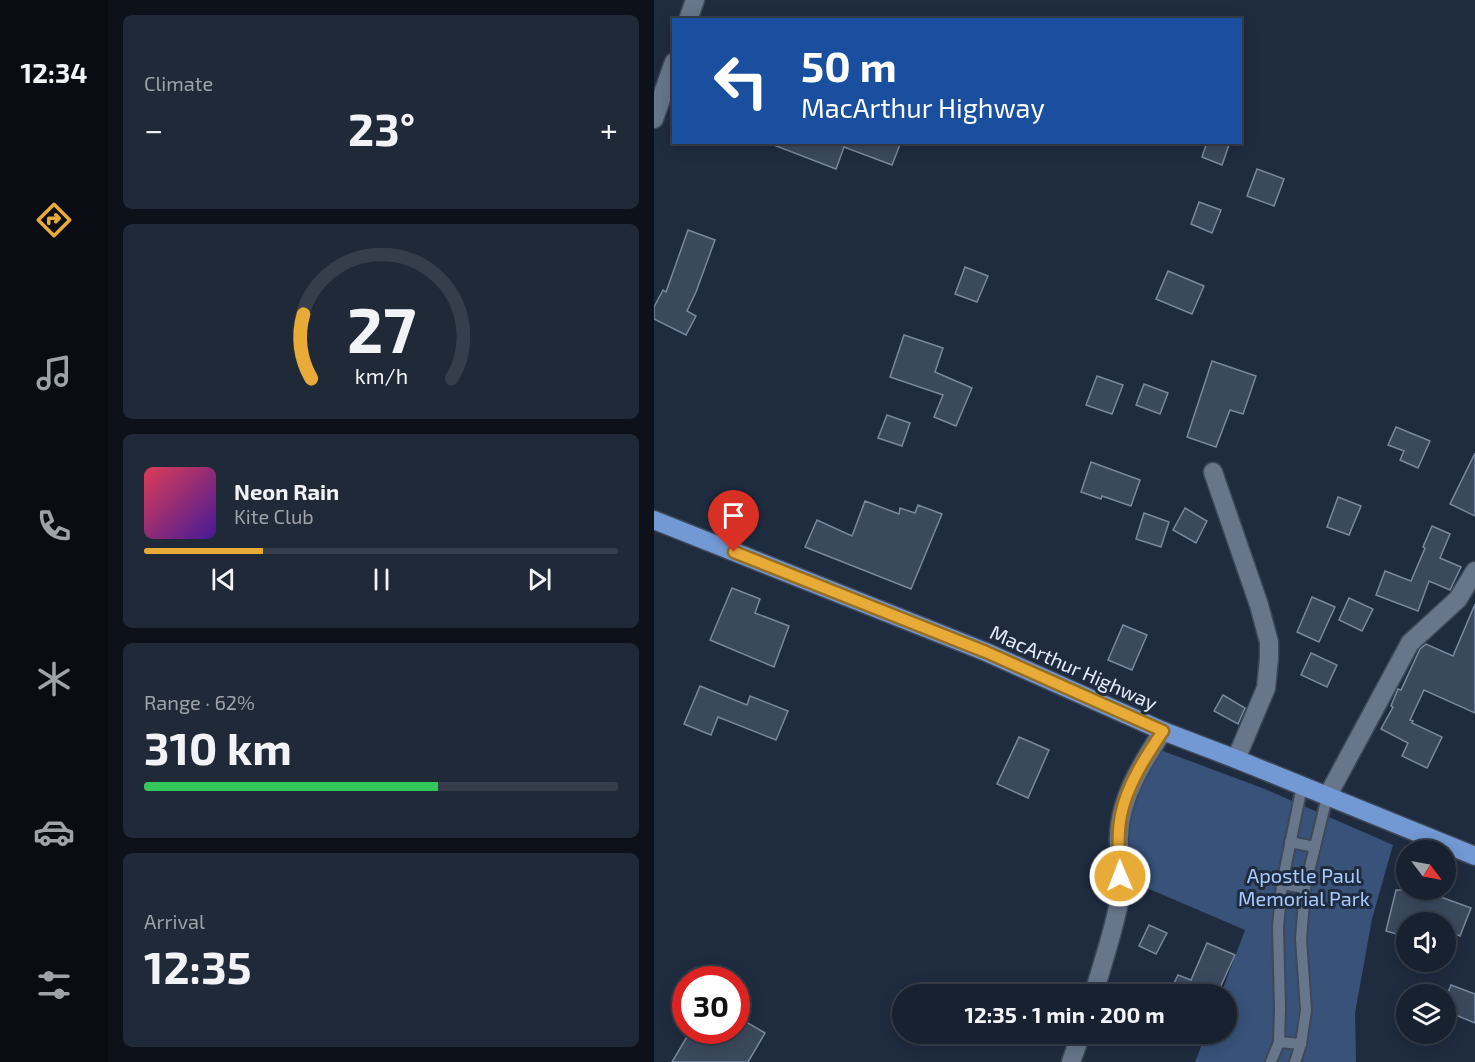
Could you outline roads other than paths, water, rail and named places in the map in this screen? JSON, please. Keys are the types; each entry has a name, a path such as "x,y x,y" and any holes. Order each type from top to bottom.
{"highway":[{"name":"MacArthur Highway","path":"654,520 986,652 1163,731 1475,856"}],"street":[{"path":"689,18 695,0"},
{"path":"654,119 672,68"},
{"path":"1213,472 1259,605 1269,642 1266,688 1236,759"},
{"path":"1327,797 1410,643 1458,598 1475,571"},
{"path":"1097,984 1120,895 1121,816 1125,801 1146,757 1163,731"},
{"path":"1071,1062 1077,1044"}],"lane":[{"path":"1271,1062 1279,1042 1278,927 1282,884 1302,786"},
{"path":"1295,1062 1301,1044 1306,1010 1301,939 1305,888 1327,797"},
{"path":"1290,842 1315,847"},
{"path":"1282,884 1305,888"},
{"path":"1279,1042 1301,1044"}],"park label":[{"name":"Apostle Paul Memorial Park","path":"1304,886"}]}
